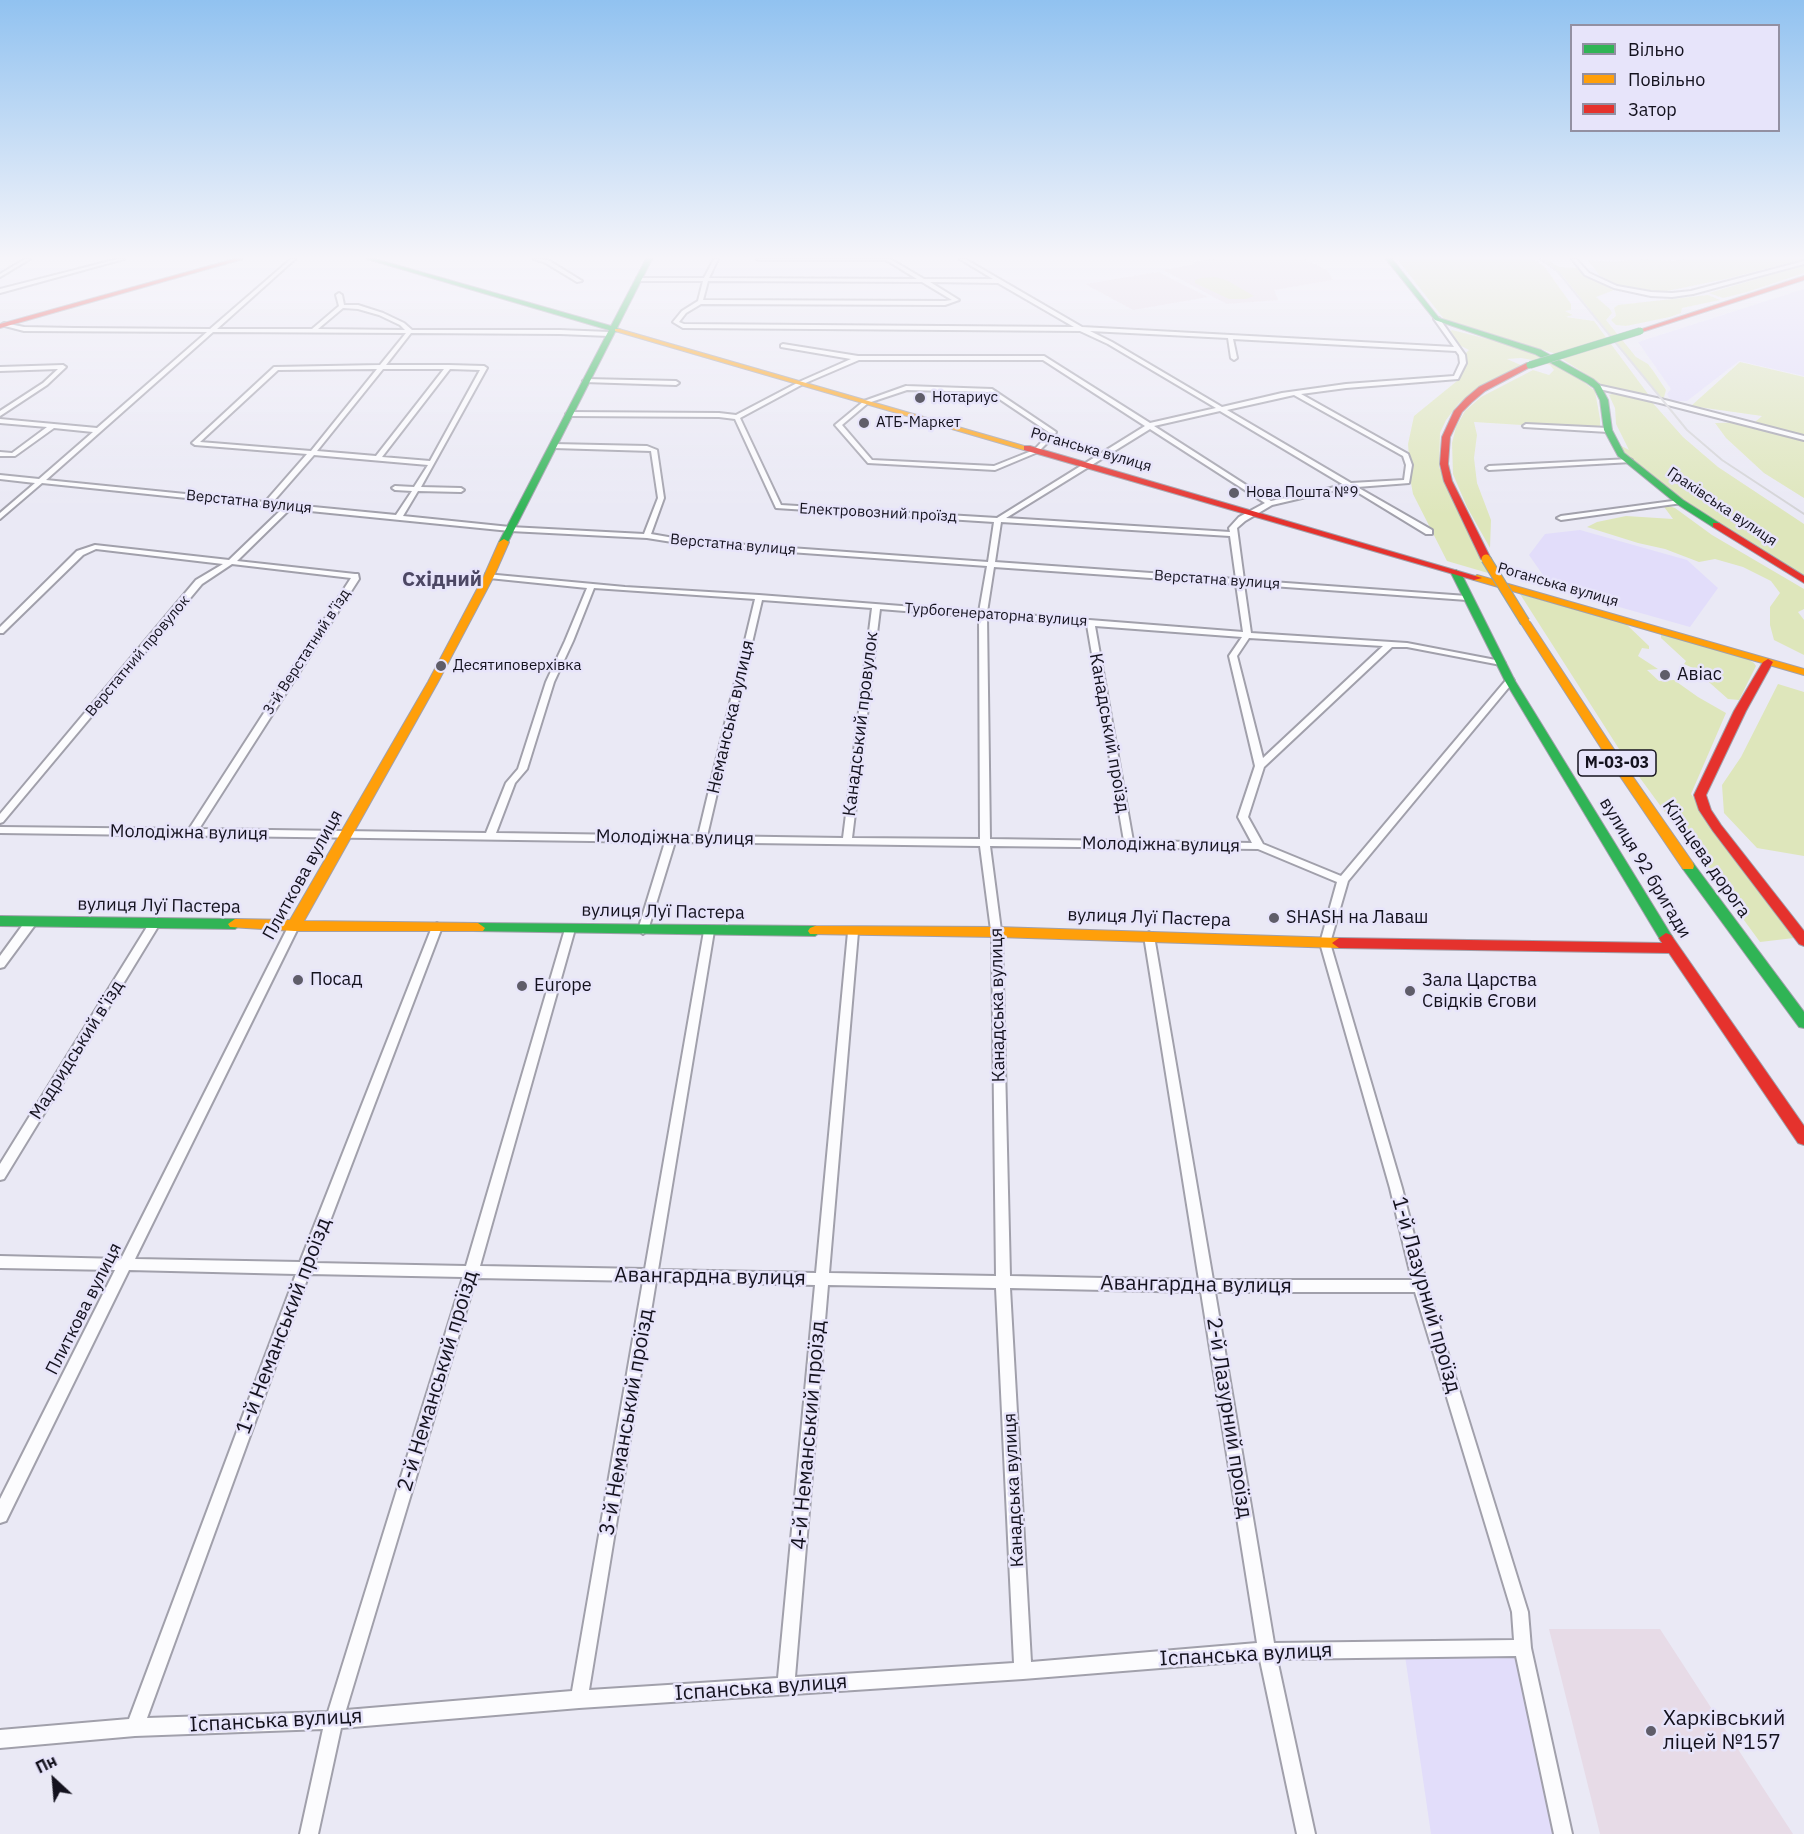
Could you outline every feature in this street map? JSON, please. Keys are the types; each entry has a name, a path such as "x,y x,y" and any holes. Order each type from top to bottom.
{"main road":[{"name":"Плиткова вулиця","path":"294,926 433,682 489,576 605,345"},
{"name":"Роганська вулиця","path":"658,345 801,383 1804,672"},
{"path":"1513,345 1538,352 1580,374 1597,387"},
{"name":"Кільцева дорога","path":"1597,345 1530,365 1489,385 1469,400 1458,411 1446,437 1443,449 1448,481 1486,559 1611,754 1713,901 1804,1023"},
{"name":"Граківська вулиця","path":"1597,387 1604,400 1612,442 1630,461 1680,502 1739,542 1804,580"},
{"name":"вулиця 92 бригади","path":"1456,573 1510,681 1672,948 1804,1139"},
{"path":"1768,662 1740,711 1700,795 1705,810 1717,828 1804,941"},
{"name":"вулиця Луї Пастера","path":"0,921 154,925 997,932 1325,943 1672,948"}],"street":[{"path":"0,517 96,430 197,345"},
{"path":"267,504 313,452 399,345"},
{"path":"1113,345 1429,532"},
{"path":"1231,345 1234,358"},
{"path":"1373,345 1456,349"},
{"path":"998,520 1151,425 1293,393 1346,386 1456,378 1463,363 1462,355 1453,345"},
{"path":"783,346 858,358 1044,358 1270,503"},
{"path":"569,414 737,417 801,383 858,358"},
{"path":"0,369 63,367 45,384 0,414"},
{"path":"398,518 432,463 484,368 276,368 195,442 432,463"},
{"path":"378,458 449,368"},
{"path":"586,381 676,383"},
{"path":"1597,387 1804,438"},
{"path":"906,388 990,390 1053,432 1036,452 995,468 870,462 838,425 866,402 906,388"},
{"path":"1260,766 1233,656 1247,635 1233,528 1242,519 1270,503 1351,485 1407,482 1409,465 1406,455 1293,393"},
{"name":"Електровозний проїзд","path":"737,417 778,507 1233,534"},
{"path":"0,421 52,428 96,430"},
{"path":"1526,426 1608,430"},
{"path":"0,454 13,455 52,428"},
{"path":"554,446 654,450 661,498 647,536"},
{"path":"1489,468 1630,461"},
{"name":"Верстатна вулиця","path":"0,477 510,530 647,536 691,543 1467,598"},
{"path":"395,488 460,490"},
{"path":"1561,518 1680,502"},
{"name":"Верстатний провулок","path":"0,820 199,582 232,561 289,506"},
{"name":"Канадська вулиця","path":"998,520 989,564 983,614 985,844 997,932 1003,1282 1023,1671"},
{"path":"0,631 87,549 102,547 232,561"},
{"name":"3-й Верстатний в’їзд","path":"192,833 355,576 348,573 232,561"},
{"name":"Турбогенераторна вулиця","path":"489,576 591,586 1390,644 1427,648 1501,663"},
{"path":"490,836 511,783 522,769 550,682 591,586"},
{"name":"Неманська вулиця","path":"702,838 759,597"},
{"name":"Канадський провулок","path":"847,841 876,607"},
{"name":"Канадський проїзд","path":"1090,622 1129,844"},
{"path":"1259,846 1243,817 1260,766 1390,644"},
{"path":"1325,943 1343,880 1510,681"},
{"name":"Молодіжна вулиця","path":"0,830 1259,846 1343,880"},
{"path":"644,930 671,838"},
{"path":"0,964 31,922"},
{"name":"Мадридський в'їзд","path":"0,1175 154,925"},
{"name":"Плиткова вулиця","path":"0,1515 294,926"},
{"name":"1-й Неманський проїзд","path":"135,1727 305,1268 437,927"},
{"name":"2-й Неманський проїзд","path":"309,1834 334,1720 471,1272 570,929"},
{"name":"3-й Неманський проїзд","path":"579,1699 709,931"},
{"name":"4-й Неманський проїзд","path":"786,1686 853,932"},
{"name":"2-й Лазурний проїзд","path":"1149,936 1267,1651 1306,1834"},
{"name":"1-й Лазурний проїзд","path":"1325,943 1396,1188 1420,1286 1520,1612 1523,1648 1563,1834"},
{"name":"Авангардна вулиця","path":"0,1262 823,1280 1208,1286 1420,1286"},
{"name":"Іспанська вулиця","path":"0,1738 135,1727 334,1720 579,1699 1023,1671 1267,1651 1523,1648"}],"shaded area":[{"path":"1640,345 1804,345 1804,376 1739,361 1687,401 1671,401 1667,394 1671,389"},
{"path":"1580,530 1687,560 1718,588 1690,627 1552,588 1529,555 1545,534"},
{"name":"Харківський ліцей №157","path":"1549,1629 1660,1629 1793,1834 1600,1834"},
{"path":"1523,1648 1563,1834 1431,1834 1404,1649"}],"green space":[{"path":"1459,345 1510,345 1569,370 1595,391 1600,419 1600,430 1474,422 1477,435 1474,458 1477,483 1491,520 1490,548 1467,507 1453,474 1452,443 1456,427 1465,411 1481,397 1533,370 1549,375 1554,370 1550,365 1538,361 1521,358 1507,359 1523,366 1459,403 1446,420 1440,433 1439,467 1488,573 1447,561 1413,494 1411,483 1408,444 1414,416 1457,381 1465,354 1469,350"},
{"path":"1526,345 1611,345 1648,394 1644,396 1604,386 1553,353"},
{"path":"1618,345 1626,345 1636,357 1648,364 1666,390 1663,401"},
{"path":"1740,362 1804,377 1804,498 1764,473 1726,438 1715,423 1755,422 1762,416 1691,406"},
{"path":"1617,392 1651,401 1683,437 1718,467 1804,524 1804,576 1711,521 1623,453 1614,442 1629,450 1616,424 1615,408 1609,395"},
{"path":"1662,504 1675,508 1712,535 1804,589 1804,609 1798,612 1804,620 1804,655 1774,640 1770,625 1770,607 1780,593 1771,581 1743,567 1715,559 1699,562 1665,549 1587,527 1597,522 1626,516 1673,519"},
{"path":"1520,594 1626,624 1649,646 1649,649 1642,648 1638,656 1658,669 1647,670 1659,681 1674,680 1726,713 1691,794 1794,938 1760,942 1621,752"},
{"path":"1661,634 1748,659 1754,663 1756,666 1739,700 1728,699 1693,668 1684,664 1686,661 1661,638"},
{"path":"1778,684 1804,692 1804,856 1757,848 1724,813 1722,785 1741,757"}],"railway":[{"path":"1617,345 1687,430 1722,460 1804,514"}],"traffic: fast":[{"path":"504,542 605,345"},
{"path":"1515,345 1538,352 1597,387 1604,400 1608,430 1621,454 1680,502 1716,525"},
{"path":"1530,365 1596,345"},
{"path":"1456,573 1510,681 1666,938"},
{"path":"1688,866 1804,1023"},
{"path":"0,921 235,924"},
{"path":"478,928 815,931"}],"traffic: slow":[{"path":"668,345 1027,448"},
{"path":"294,926 433,682 489,576 504,542"},
{"path":"1486,559 1525,622"},
{"path":"1477,578 1804,672"},
{"path":"1525,622 1611,754 1688,866"},
{"path":"235,924 478,928"},
{"path":"815,931 997,932 1339,943"}],"traffic: jam":[{"path":"1486,559 1448,481 1444,464 1446,437 1458,411 1469,400 1482,389 1530,365"},
{"path":"1027,448 1477,578"},
{"path":"1716,525 1804,580"},
{"path":"1768,662 1740,711 1700,795 1705,810 1717,828 1804,941"},
{"path":"1666,938 1804,1139"},
{"path":"1339,943 1672,948"}],"place":[{"name":"Нотариус","path":"920,398"},
{"name":"АТБ-Маркет","path":"864,423"},
{"name":"Нова Пошта №9","path":"1234,493"},
{"name":"Десятиповерхівка","path":"441,666"},
{"name":"Авіас","path":"1665,675"},
{"name":"SHASH на Лаваш","path":"1274,918"},
{"name":"Посад","path":"298,980"},
{"name":"Europe","path":"522,986"},
{"name":"Зала Царства Свідків Єгови","path":"1410,991"},
{"name":"Харківський ліцей №157","path":"1651,1731"}],"district":[{"name":"Східний","path":"442,580"}]}
